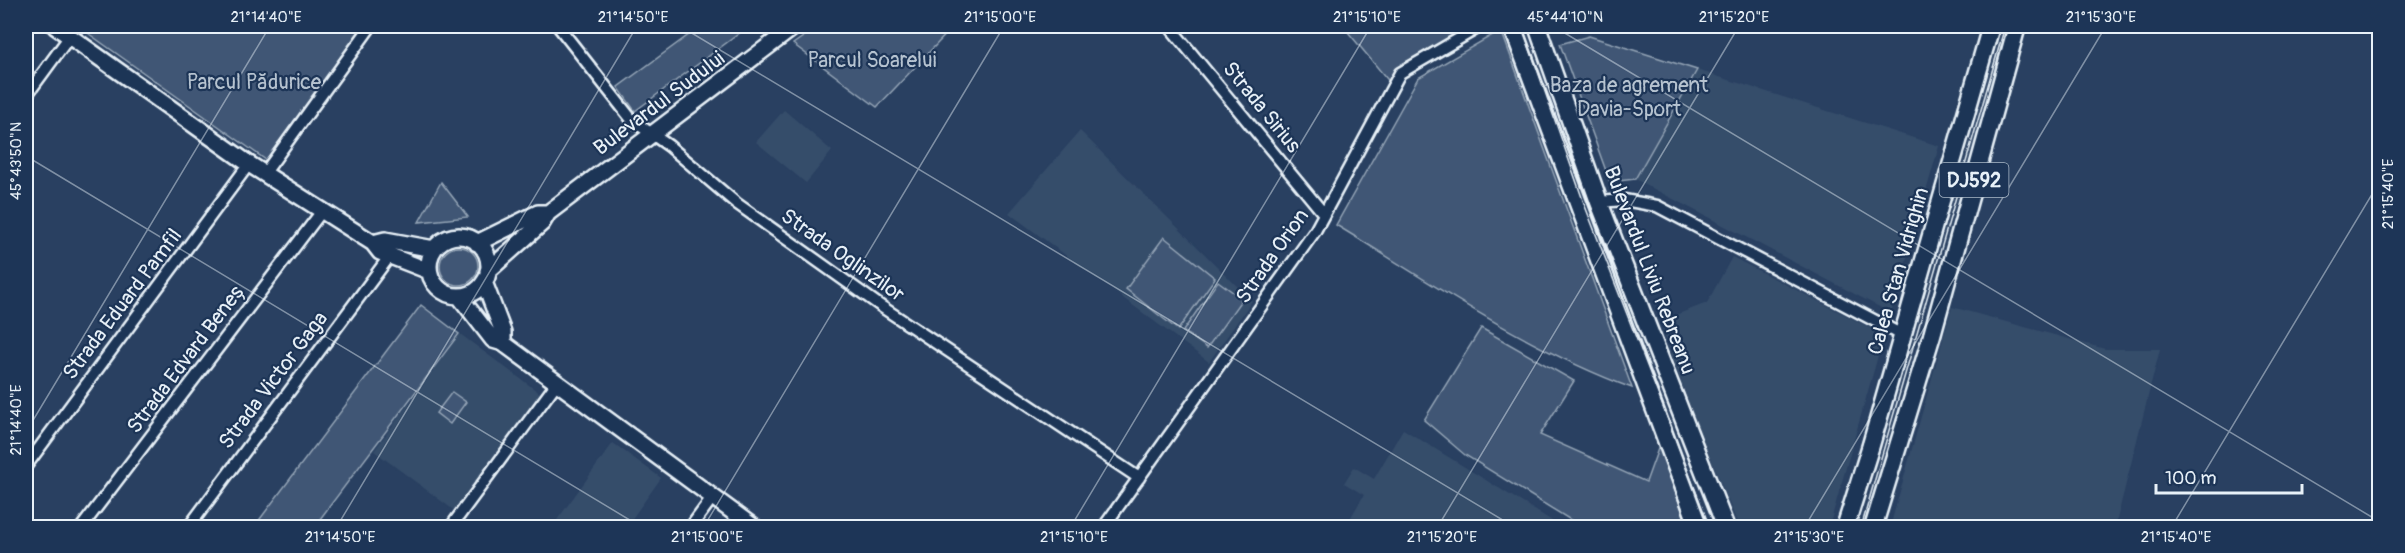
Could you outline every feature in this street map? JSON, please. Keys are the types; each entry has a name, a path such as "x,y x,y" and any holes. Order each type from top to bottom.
{"main road":[{"path":"55,26 249,164 373,243 380,252 429,271"},
{"name":"Bulevardul Sudului","path":"486,277 499,259 542,223 548,213 795,26"},
{"path":"1512,26 1699,528"},
{"name":"Bulevardul Liviu Rebreanu","path":"1537,26 1599,202 1726,528"},
{"name":"Calea Stan Vidrighin","path":"1845,528 1991,26"},
{"name":"DJ592","path":"1873,528 1932,335 2017,26"},
{"name":"Bulevardul Sudului","path":"477,243 538,213 548,213"},
{"path":"486,277 478,289 459,296 443,292 432,279 429,271 434,249 441,242 459,237 477,243 486,256 486,277 503,332 503,343"},
{"path":"373,243 385,240 434,249"},
{"path":"459,296 493,340 503,343 755,528"}],"street":[{"path":"264,174 371,26"},
{"name":"Strada Oglinzilor","path":"558,26 632,120 649,135 669,146 736,203 882,307 1139,478"},
{"name":"Strada Sirius","path":"1169,26 1324,214"},
{"name":"Strada Orion","path":"1103,528 1324,214 1400,73 1481,26"},
{"path":"26,96 70,36"},
{"name":"Strada Eduard Pamfil","path":"26,466 249,164"},
{"path":"1599,202 1624,200 1657,206 1902,335"},
{"name":"Strada Edvard Beneș","path":"81,528 322,212"},
{"name":"Strada Victor Gaga","path":"188,528 389,257"},
{"path":"450,528 556,384"},
{"path":"690,528 713,497"}],"shaded area":[{"path":"1697,70 1939,146 1891,313 1635,179"},
{"path":"784,110 832,151 806,183 756,142"},
{"path":"1080,131 1252,301 1209,362 1009,213"},
{"path":"1732,257 1884,335 1829,527 1739,527 1693,415 1660,321 1707,303"},
{"path":"1952,307 2105,349 2160,349 2115,527 1890,527"},
{"path":"460,334 541,394 455,511 374,451"},
{"path":"1403,429 1562,527 1345,527 1364,495 1344,483 1354,467 1374,479"},
{"path":"613,443 661,478 626,527 552,527"}],"green space":[{"name":"Parcul Pădurice","path":"78,26 363,26 266,160"},
{"path":"701,26 749,26 635,111 618,87"},
{"name":"Parcul Soarelui","path":"819,26 954,26 877,107 793,44"},
{"path":"1343,26 1485,26 1392,85"},
{"path":"1501,30 1632,388 1517,335 1336,225 1418,78"},
{"name":"Baza de agrement Davia-Sport","path":"1589,36 1697,70 1635,179 1610,182 1560,44"},
{"path":"441,182 468,217 419,222"},
{"path":"1164,237 1215,278 1178,330 1126,289"},
{"path":"459,247 473,252 478,266 473,280 459,285 445,280 440,266 445,252"},
{"path":"1218,281 1242,299 1207,348 1183,331"},
{"path":"421,305 459,334 314,527 254,527"},
{"path":"1481,328 1574,381 1540,435 1646,482 1659,446 1688,527 1582,527 1465,455 1424,420"},
{"path":"452,392 466,402 450,424 436,413"}],"tram line":[{"path":"1522,26 1585,206 1710,528"},
{"path":"1861,528 2005,26"}]}
